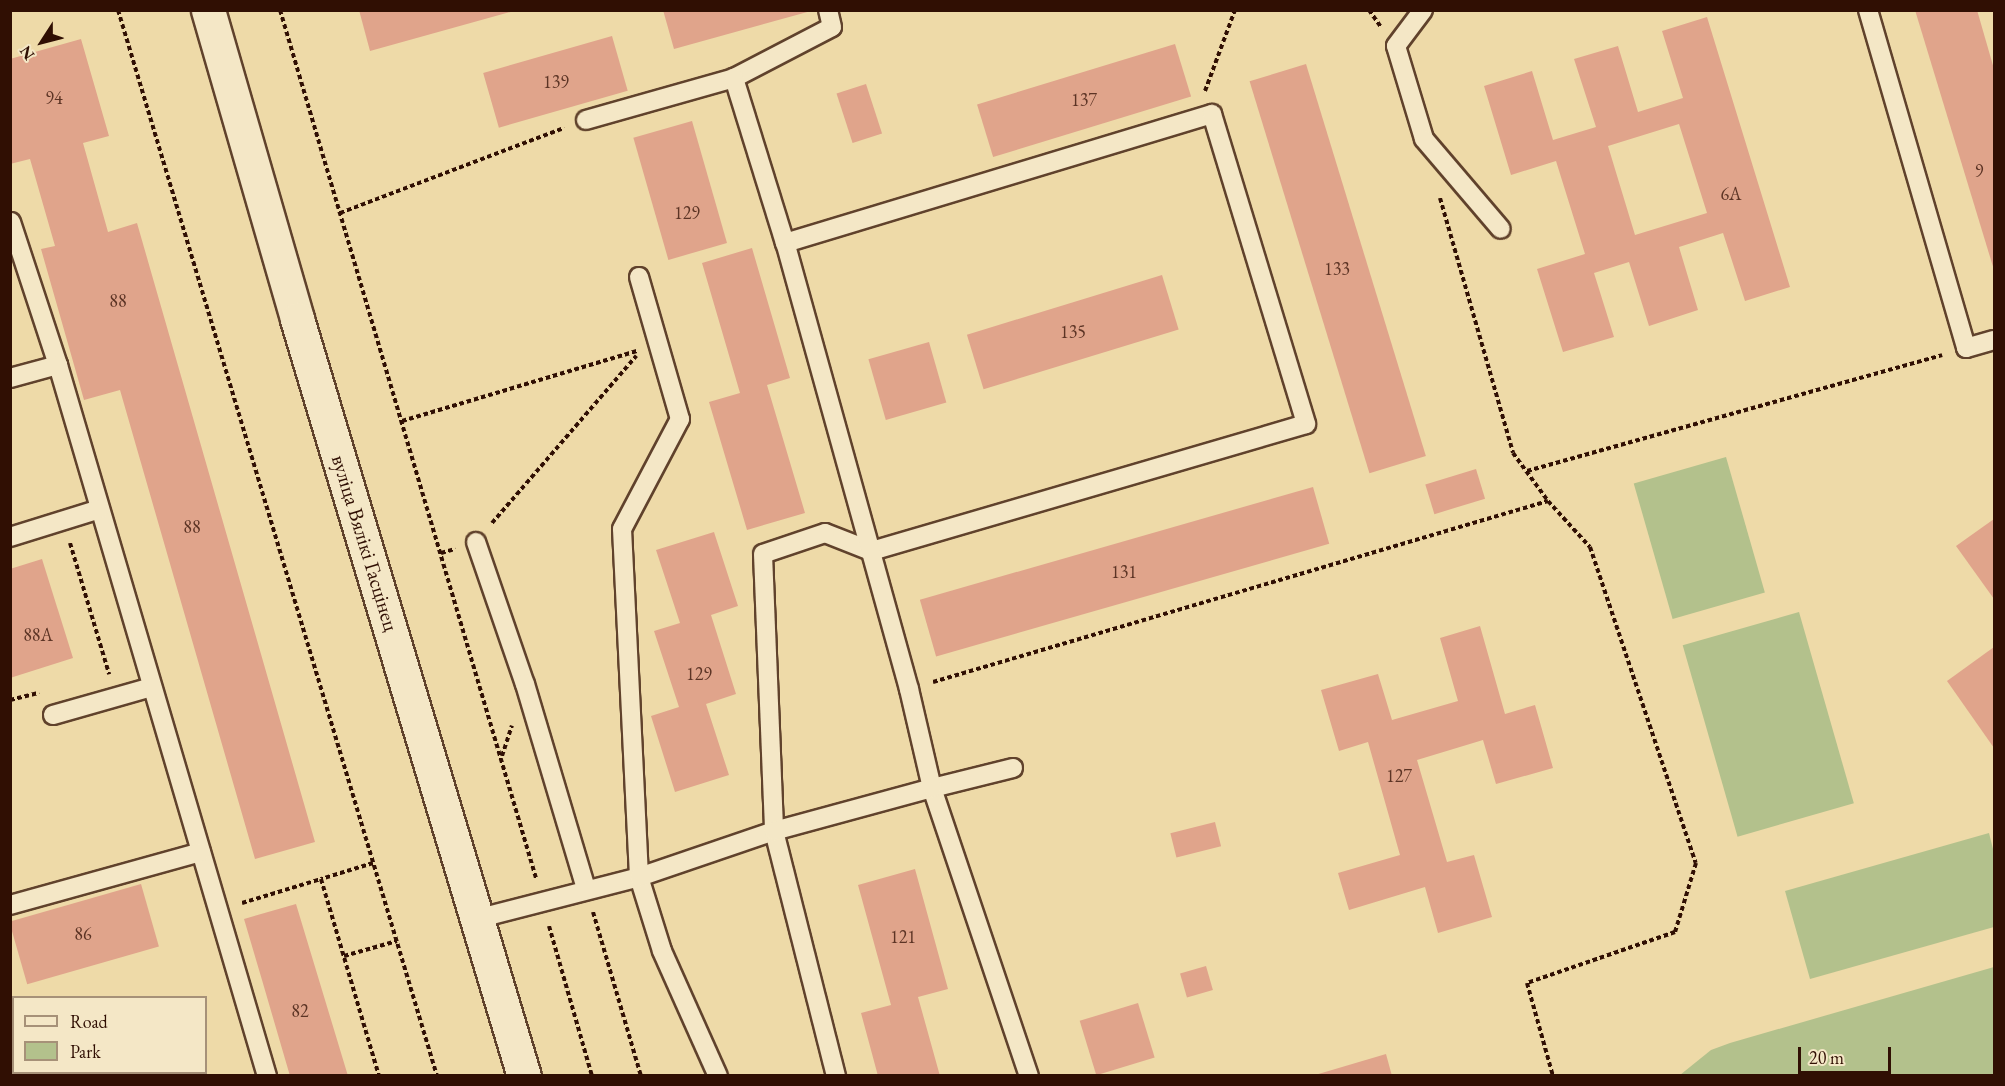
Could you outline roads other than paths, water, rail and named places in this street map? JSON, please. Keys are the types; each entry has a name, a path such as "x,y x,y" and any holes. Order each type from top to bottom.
{"main road":[{"name":"вуліца Вялікі Гасцінец","path":"208,10 297,319 455,839 476,919 524,1076"}],"lane":[{"path":"586,120 734,78 832,27 828,10"},
{"path":"1423,10 1396,46 1424,139 1501,229"},
{"path":"1868,10 1966,348 1995,340"},
{"path":"734,78 785,243 871,551 909,689 932,788 1029,1076"},
{"path":"785,243 1212,114 1306,424 871,551 825,533 763,554 774,831 836,1076"},
{"path":"11,222 58,365 267,1076"},
{"path":"639,277 680,419 622,529 639,877 662,951 718,1076"},
{"path":"10,378 58,365"},
{"path":"10,537 100,509"},
{"path":"476,542 525,684 586,889"},
{"path":"52,715 152,687"},
{"path":"476,919 639,877 774,831 1013,768"},
{"path":"10,905 201,852"}]}
